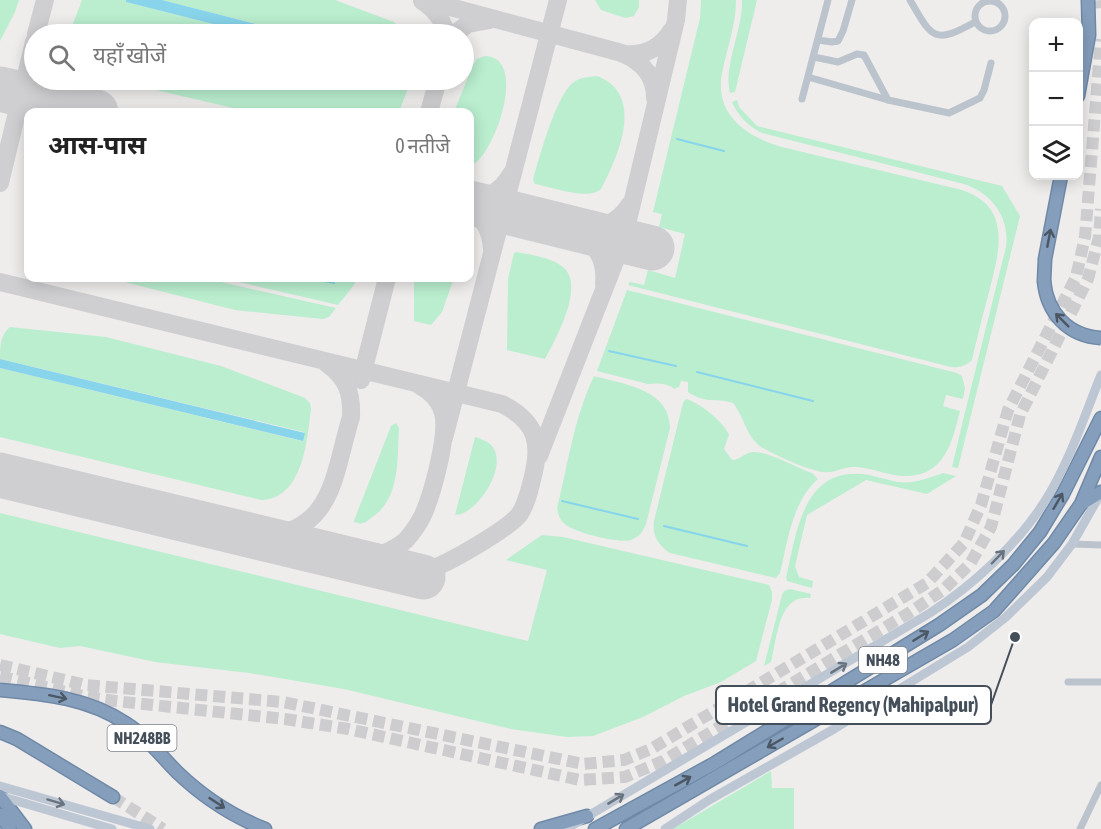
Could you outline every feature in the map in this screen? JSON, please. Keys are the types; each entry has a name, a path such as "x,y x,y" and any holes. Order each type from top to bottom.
{"highway":[{"path":"1083,75 1089,35 1088,0"},
{"path":"1060,180 1045,259 1044,281 1047,298 1054,314 1066,326 1082,335 1101,338"},
{"name":"NH48","path":"595,829 716,762 939,625 982,595 1040,532 1063,494 1101,418"},
{"name":"NH48","path":"631,827 953,640 994,610 1054,543 1081,504 1101,458"},
{"path":"1081,504 1101,493"},
{"name":"NH248BB","path":"0,690 44,694 88,703 103,710 129,724 179,774 208,798 241,819 265,829"},
{"path":"0,732 17,739 113,797"},
{"path":"0,796 25,829"},
{"path":"0,815 10,829"},
{"path":"541,829 587,816"}],"main road":[{"path":"572,827 930,614 962,592 1024,530 1042,506 1081,426 1101,375"},
{"path":"665,829 709,800 834,729 968,647 1006,617 1047,577 1072,544 1101,493"},
{"path":"0,786 150,829"},
{"path":"0,796 112,829"},
{"path":"587,816 610,821"}],"street":[{"path":"802,99 828,0"},
{"path":"818,40 832,42 838,40 843,32 852,0"},
{"path":"910,0 926,27 932,32 949,36 975,22"},
{"path":"984,2 996,2 1004,10 1005,22 996,31 984,31 975,22 976,11 984,2"},
{"path":"814,57 838,62 857,54 864,55 888,100"},
{"path":"808,77 888,100 952,113 981,97 991,63"},
{"path":"1072,544 1101,545"},
{"path":"1068,682 1101,682"},
{"path":"1080,829 1101,785"}],"green space":[{"path":"0,0 19,0 0,41"},
{"path":"82,0 126,0 126,2 213,24 73,24"},
{"path":"162,0 335,0 396,24 256,24"},
{"path":"595,0 639,0 639,7 634,16 625,18 601,10"},
{"path":"701,0 736,0 735,18 722,73 721,88 728,112 746,130 769,143 782,147 962,190 989,207 996,219 998,247 993,277 972,360 960,367 951,367 628,285 630,282 644,285 648,270 675,278 685,234 659,227 662,214 653,212 700,18"},
{"path":"742,0 757,0 735,92 730,93 729,71 740,23"},
{"path":"485,56 498,61 505,73 506,90 497,129 479,160 474,163 474,108 456,108 463,90 474,90 474,64 477,59"},
{"path":"597,76 612,85 621,97 624,111 624,127 620,144 601,189 588,194 535,184 533,180 549,127 561,99 574,82 582,78"},
{"path":"156,90 407,90 400,108 233,108"},
{"path":"737,100 739,107 757,126 1002,186 1020,216 958,468 952,467 1006,247 1005,226 997,208 983,194 964,184 762,133 740,116 732,102"},
{"path":"516,252 554,261 564,268 570,277 570,300 545,359 507,350 508,279"},
{"path":"125,282 221,282 336,308 329,317 323,319 235,310"},
{"path":"239,282 355,282 338,305"},
{"path":"414,282 453,282 442,312 431,325 414,321"},
{"path":"627,290 957,373 962,376 965,388 963,399 946,395 943,406 960,411 944,456 937,465 916,475 902,476 857,467 830,472 814,470 761,447 748,432 733,403 706,400 695,396 688,392 688,382 681,381 679,387 674,389 666,385 648,384 597,371"},
{"path":"10,327 106,337 221,366 305,398 310,403 311,409 304,452 294,479 286,490 275,497 261,500 0,437 0,368 302,441 304,432 0,359 2,337"},
{"path":"594,376 643,390 662,405 668,415 670,428 646,524 640,534 631,540 608,539 578,531 564,523 557,510 576,425"},
{"path":"686,399 704,409 727,430 729,435 724,449 732,460 751,452 761,453 812,473 818,479 809,488 797,510 780,573 776,578 670,553 657,539 654,521 683,403"},
{"path":"396,423 399,428 398,452 393,489 381,510 365,522 354,522 391,426"},
{"path":"475,437 492,446 496,455 494,477 481,498 472,507 464,513 455,515"},
{"path":"943,473 956,476 927,494 866,480 807,515 795,566 799,577 813,581 812,588 787,581 794,543 805,508 814,493 826,482 842,475 862,474 898,482 910,482"},
{"path":"0,513 528,641 547,570 506,560 542,535 563,537 769,585 772,600 756,661 721,682 684,696 643,717 593,736 567,737 511,729 344,689 249,673 155,662 80,646 60,648 0,634"},
{"path":"790,589 811,594 810,598 799,599 785,610 771,662 764,666 782,595 784,591"},
{"path":"771,771 772,788 794,788 794,829 673,829"}],"water":[{"path":"126,0 162,0 256,24 213,24 126,2"},
{"path":"0,359 305,433 303,441 0,368"}],"waterway":[{"path":"677,139 724,151"},
{"path":"329,282 334,283"},
{"path":"609,351 676,366"},
{"path":"697,372 813,401"},
{"path":"562,501 638,519"},
{"path":"664,526 747,546"}],"taxiway":[{"path":"39,24 45,0"},
{"path":"424,0 622,53 646,70 653,83 655,98"},
{"path":"444,438 558,0"},
{"path":"539,456 623,241 676,20 678,0"},
{"path":"422,1 431,7 443,24"},
{"path":"468,24 490,20"},
{"path":"623,54 638,54 651,50 657,47 671,31"},
{"path":"0,183 24,83"},
{"path":"430,108 435,90"},
{"path":"474,199 494,193 511,174"},
{"path":"574,229 606,225 619,217 630,204"},
{"path":"474,211 486,225 492,249"},
{"path":"568,227 584,237 596,250 603,265 604,284"},
{"path":"0,282 502,404 514,411 530,426 536,444 532,480 519,515 490,537 449,561 428,570 401,572"},
{"path":"361,380 386,282"},
{"path":"257,537 282,533 302,525 316,513 334,480 351,417 351,408 349,393 344,381 327,364"},
{"path":"355,561 382,554 400,545 415,529 426,507 442,450 444,423 442,408 437,400 419,385"}],"runway":[{"path":"0,89 79,108"},
{"path":"474,204 652,248"},
{"path":"0,475 423,577"}],"tunnel":[{"path":"1100,0 1101,8"},
{"path":"0,665 86,685 283,702 583,764 624,760 651,749 927,583 964,543 981,505 1008,410 1076,277 1085,237 1101,39"},
{"path":"0,676 83,696 115,701 285,719 348,729 580,780 625,777 663,761 909,613 943,590 970,564 991,527 1020,415 1088,279 1099,237 1101,209"},
{"path":"113,797 163,829"}],"place":[{"name":"Hotel Grand Regency (Mahipalpur)","path":"1015,637"}]}
